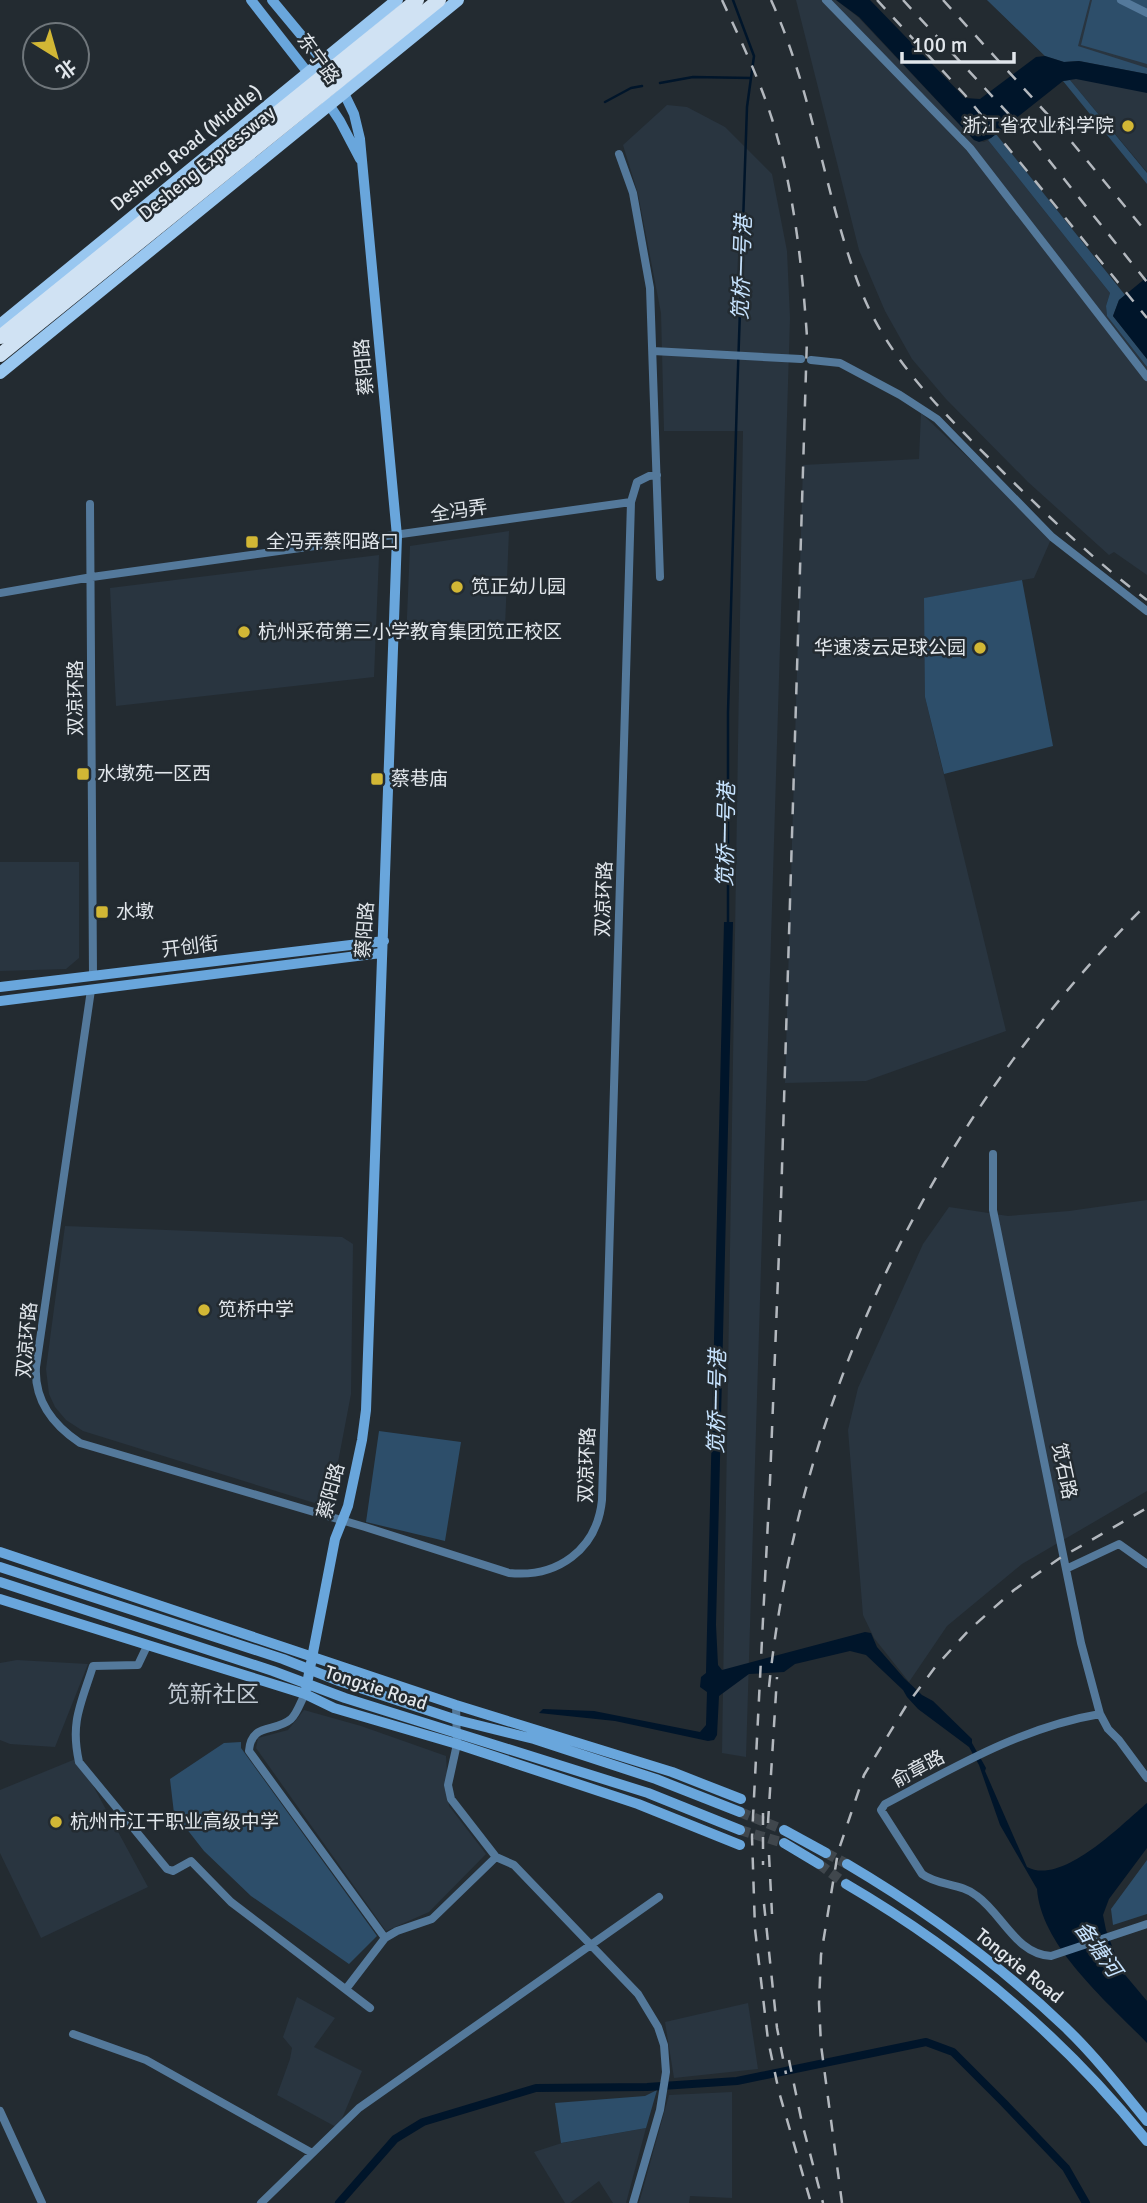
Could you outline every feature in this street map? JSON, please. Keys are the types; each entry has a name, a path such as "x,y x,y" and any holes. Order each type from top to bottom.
{"highway":[{"name":"Desheng Expressway","path":"0,337 417,0"},
{"name":"Desheng Expressway","path":"0,355 439,0"}],"main road":[{"name":"Desheng Road (Middle)","path":"0,325 397,0"},
{"path":"0,373 457,0"}],"street":[{"name":"东宁路","path":"251,0 308,72 362,163"},
{"name":"东宁路","path":"271,0 323,60 345,93"},
{"path":"826,0 970,148 1147,377"},
{"path":"1121,0 1147,13"},
{"name":"蔡阳路","path":"306,1688 335,1539 348,1506 366,1410 397,536 362,163 354,114 345,93"},
{"path":"619,154 633,193 650,288 660,578"},
{"path":"653,351 801,359"},
{"path":"811,360 840,363 900,395 937,419 1052,537 1147,611"},
{"path":"631,502 637,482 657,475"},
{"name":"全冯弄","path":"0,593 92,577 631,502"},
{"name":"双凉环路","path":"91,990 36,1367 36,1380 46,1410 55,1424 80,1443 509,1573 544,1572 568,1561 586,1545 599,1521 603,1486 631,502"},
{"name":"双凉环路","path":"90,504 93,976"},
{"name":"开创街","path":"0,987 382,947"},
{"name":"开创街","path":"0,1001 382,947"},
{"name":"笕石路","path":"993,1154 993,1210 1082,1643 1100,1714 1108,1729 1147,1778"},
{"path":"1068,1568 1119,1544 1147,1564"},
{"path":"0,1552 456,1705 672,1772 741,1798"},
{"name":"Tongxie Road","path":"0,1567 457,1720 534,1739 656,1779 740,1812"},
{"name":"Tongxie Road","path":"0,1582 457,1739 648,1793 740,1830"},
{"path":"0,1599 147,1646 306,1688 291,1719 256,1733 249,1741 249,1751 384,1938"},
{"path":"147,1646 138,1665 93,1666 74,1724 79,1762 167,1869 173,1871 191,1861 231,1902 370,2008"},
{"path":"456,1705 457,1739 448,1785 451,1799 496,1857 514,1865 638,1994 658,2026 664,2045 666,2072 660,2105 633,2203"},
{"name":"俞章路","path":"1100,1714 1030,1733 980,1754 884,1804 881,1811 922,1874 929,1879 954,1884 976,1895 1029,1951 1037,1955 1051,1956 1147,1924"},
{"path":"506,1720 534,1739"},
{"path":"457,1739 638,1804 740,1845"},
{"path":"784,1830 826,1853"},
{"path":"784,1843 819,1864"},
{"path":"346,1989 384,1938 432,1919 496,1857"},
{"name":"Tongxie Road","path":"847,1864 905,1898 1022,1988 1067,2029 1147,2121"},
{"name":"Tongxie Road","path":"846,1884 896,1913 1026,2011 1074,2058 1147,2141"},
{"path":"261,2203 359,2108 659,1897"},
{"path":"73,2034 146,2060 312,2153"},
{"path":"0,2111 42,2203"}],"shaded area":[{"path":"796,0 836,0 858,17 974,140 988,140 1110,293 1106,306 1107,316 1147,367 1147,575 1114,552 1109,555 1028,482 946,399 912,359 885,311 859,250"},
{"name":"浙江省农业科学院","path":"987,0 1147,0 1147,172 1070,80"},
{"path":"987,0 1090,0 1078,46 1147,68 1147,74 1079,61 1064,62 1045,56"},
{"path":"1092,0 1147,0 1147,64 1081,45"},
{"path":"1070,80 1147,173 1147,184 1063,81"},
{"path":"667,105 687,107 725,127 772,174 787,251 790,318 746,1757 722,1753 743,431 664,431 661,313 638,194 623,145"},
{"path":"996,134 1125,295 1119,300 1113,316 1147,359 1147,367 1107,316 1106,306 1110,293 988,140"},
{"path":"921,413 1052,537 1034,578 925,598 925,697 1006,1031 866,1081 785,1083 803,465 919,459"},
{"name":"笕正幼儿园","path":"509,531 505,627 406,640 410,546"},
{"name":"杭州采荷第三小学教育集团笕正校区","path":"379,555 374,677 116,706 110,588"},
{"name":"华速凌云足球公园","path":"1022,580 1053,746 944,774 925,697 924,598"},
{"path":"0,862 79,862 79,958 66,969 0,971"},
{"path":"1147,1200 1147,1491 1022,1564 947,1626 909,1682 874,1638 863,1615 848,1430 858,1388 923,1244 949,1207 1008,1216"},
{"name":"笕桥中学","path":"65,1226 342,1237 353,1244 351,1394 331,1499 321,1505 83,1431 66,1420 49,1394 46,1369"},
{"path":"379,1431 461,1442 445,1541 366,1522"},
{"path":"17,1660 88,1664 55,1747 10,1744 0,1740 0,1663"},
{"path":"304,1710 361,1726 446,1756 449,1806 486,1854 429,1912 386,1931 256,1748 258,1738 288,1730"},
{"path":"241,1742 241,1748 377,1936 349,1964 251,1896 204,1851 186,1828 175,1822 170,1779 224,1743"},
{"name":"杭州市江干职业高级中学","path":"78,1758 148,1887 41,1938 0,1853 0,1790"},
{"path":"1147,1860 1147,1914 1113,1925 1111,1909"},
{"path":"297,1997 335,2018 314,2047 362,2071 338,2128 277,2095 292,2048 283,2037"},
{"path":"748,2003 758,2069 674,2078 665,2022"},
{"path":"657,2090 646,2128 561,2143 555,2103 645,2096"},
{"path":"732,2092 732,2198 690,2196 689,2203 639,2203 669,2095"},
{"path":"646,2128 626,2203 613,2203 599,2181 570,2203 565,2203 534,2152 562,2143"}],"water":[{"path":"836,0 870,0 965,98 980,99 1036,57 1045,56 1064,62 1079,61 1147,74 1147,93 1076,79 1063,81 991,138 979,142 974,140 859,17"},
{"path":"1147,277 1147,359 1113,316 1119,300"},
{"name":"备塘河","path":"724,922 733,922 716,1625 718,1665 722,1670 865,1632 871,1633 877,1647 904,1678 922,1695 933,1701 972,1739 1027,1867 1041,1871 1073,1861 1107,1838 1147,1803 1147,1848 1109,1899 1103,1915 1121,1970 1147,2001 1147,2043 1079,1973 1051,1932 1041,1911 1037,1889 1000,1825 979,1765 969,1747 918,1709 903,1690 866,1655 850,1651 795,1664 784,1672 749,1674 719,1696 717,1735 714,1740 708,1741 615,1721 539,1713 543,1709 594,1711 700,1732 706,1725 707,1692 700,1687 701,1677 706,1673"}],"waterway":[{"name":"笕桥一号港","path":"728,922 728,713 737,397 747,107 754,56 733,0"},
{"path":"660,83 693,77 751,78"},
{"path":"605,102 631,88 642,86"},
{"path":"339,2203 395,2139 423,2122 536,2088 647,2087 737,2081 926,2042 953,2052 1004,2103 1066,2168 1086,2203"}],"tunnel":[{"path":"740,1812 784,1830"},
{"path":"740,1830 784,1843"},
{"path":"826,1853 847,1864"},
{"path":"819,1864 846,1884"}],"railway":[{"path":"722,0 761,89 780,146 796,227 807,337 781,1201 752,1837 755,1929 768,2040 779,2092 811,2203"},
{"path":"771,0 798,71 837,216 860,288 887,341 922,388 984,453 1074,539 1147,600"},
{"path":"877,0 965,95 1147,318"},
{"path":"903,0 1031,138 1147,282"},
{"path":"943,0 1060,128 1147,233"},
{"path":"769,1687 785,1577 811,1470 846,1365 890,1263 943,1166 1004,1073 1072,985 1147,904"},
{"path":"842,2203 821,2045 821,1955 838,1852 864,1775 906,1706 936,1666 969,1630 1014,1590 1060,1558 1147,1508"},
{"path":"768,1823 777,1677"},
{"path":"763,1813 763,1865"},
{"path":"769,1855 772,1914"},
{"path":"764,1904 777,2028 786,2074"},
{"path":"789,2060 823,2203"}],"place":[{"name":"浙江省农业科学院","path":"1128,126"},
{"name":"全冯弄蔡阳路口","path":"252,542"},
{"name":"笕正幼儿园","path":"457,587"},
{"name":"杭州采荷第三小学教育集团笕正校区","path":"244,632"},
{"name":"华速凌云足球公园","path":"980,648"},
{"name":"水墩苑一区西","path":"83,774"},
{"name":"蔡巷庙","path":"377,779"},
{"name":"水墩","path":"102,912"},
{"name":"笕桥中学","path":"204,1310"},
{"name":"杭州市江干职业高级中学","path":"56,1822"}],"district":[{"name":"笕新社区","path":"213,1694"}]}
